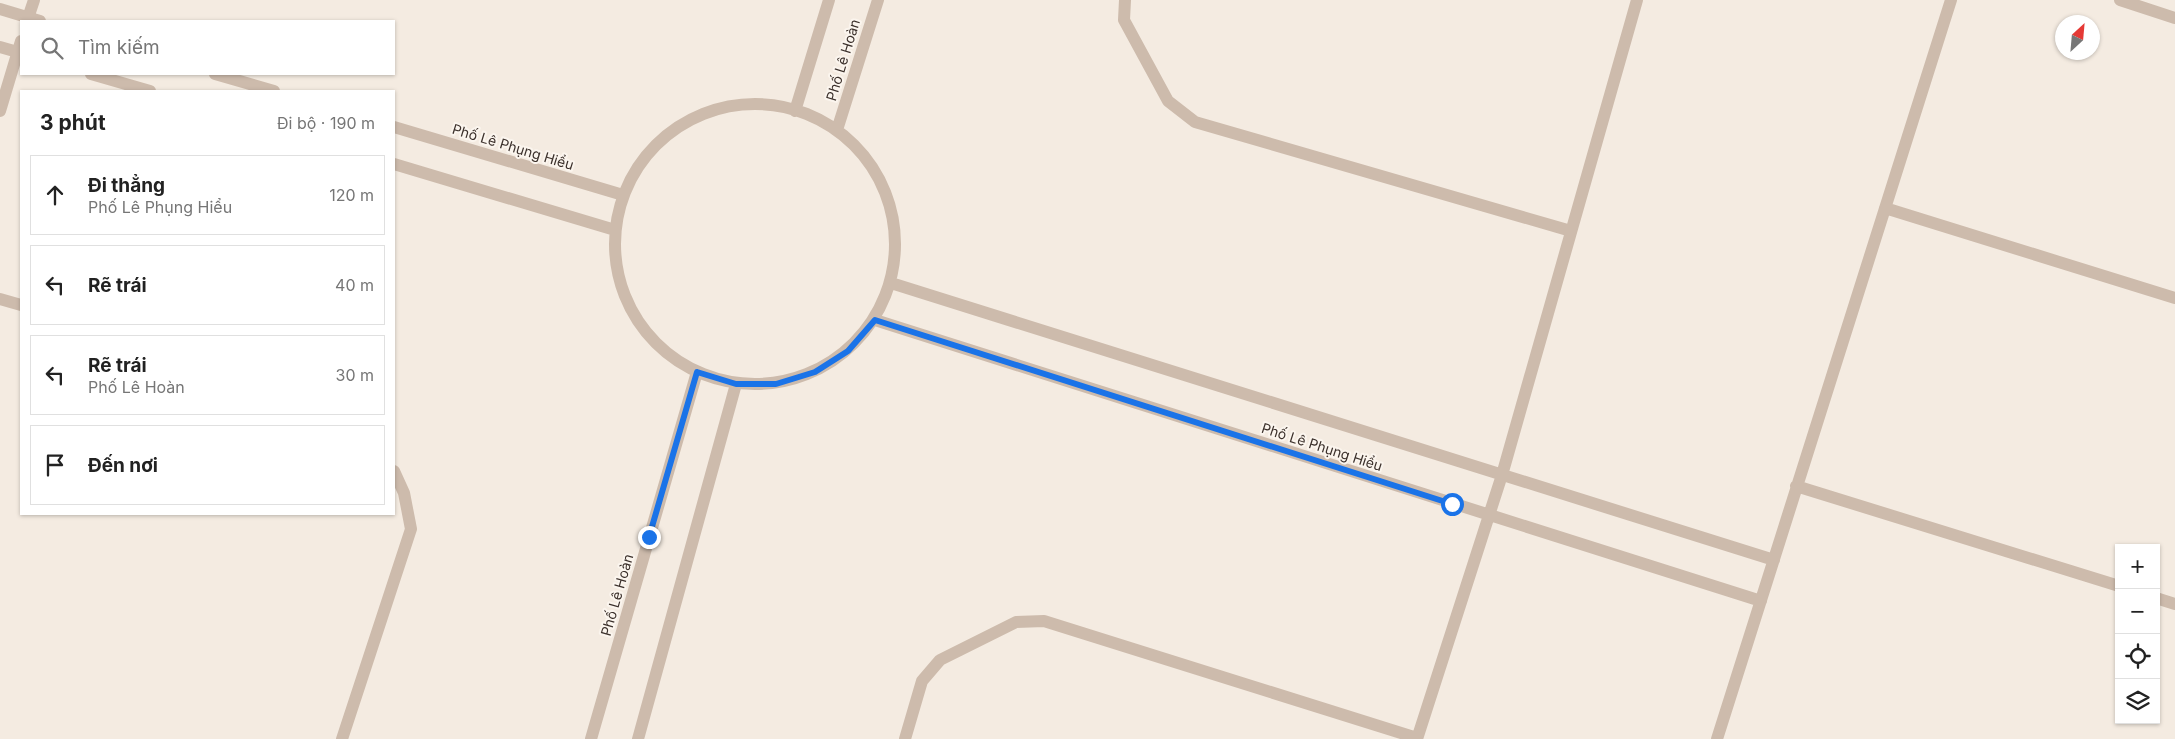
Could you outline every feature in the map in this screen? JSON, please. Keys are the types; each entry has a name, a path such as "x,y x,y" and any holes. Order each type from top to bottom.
{"street":[{"path":"0,10 32,20 34,0"},
{"path":"795,111 830,0"},
{"name":"Phố Lê Hoàn","path":"837,130 878,0"},
{"path":"1124,0 1124,20 1168,102 1195,122 1571,231"},
{"path":"905,739 922,682 940,660 1016,622 1044,621 1417,738 1502,475 1637,0"},
{"path":"1718,739 1796,486 1951,0"},
{"path":"2120,0 2175,18"},
{"path":"0,47 20,49 0,111"},
{"path":"94,75 147,90"},
{"path":"219,75 271,90"},
{"path":"770,105 806,114 837,130 862,153 882,182 894,215 896,249 891,283 875,320 848,351 815,372 776,384 736,384 697,372 667,354 643,329 638,321 625,298 616,265 615,230 623,196 640,163 666,136 697,116 732,106 770,105"},
{"name":"Phố Lê Phụng Hiểu","path":"395,127 623,196"},
{"path":"395,164 615,230"},
{"path":"1885,208 2175,298"},
{"name":"Phố Lê Phụng Hiểu","path":"891,283 1774,560"},
{"path":"0,299 20,306"},
{"name":"Phố Lê Phụng Hiểu","path":"875,320 1761,601"},
{"name":"Phố Lê Hoàn","path":"591,739 697,372"},
{"path":"638,739 736,384"},
{"path":"342,739 411,529 404,493 395,474"},
{"path":"1796,486 2115,585"},
{"path":"2160,599 2175,604"}],"route":[{"path":"649,537 697,372 736,384 776,384 815,372 848,351 875,320 1452,504"}]}
